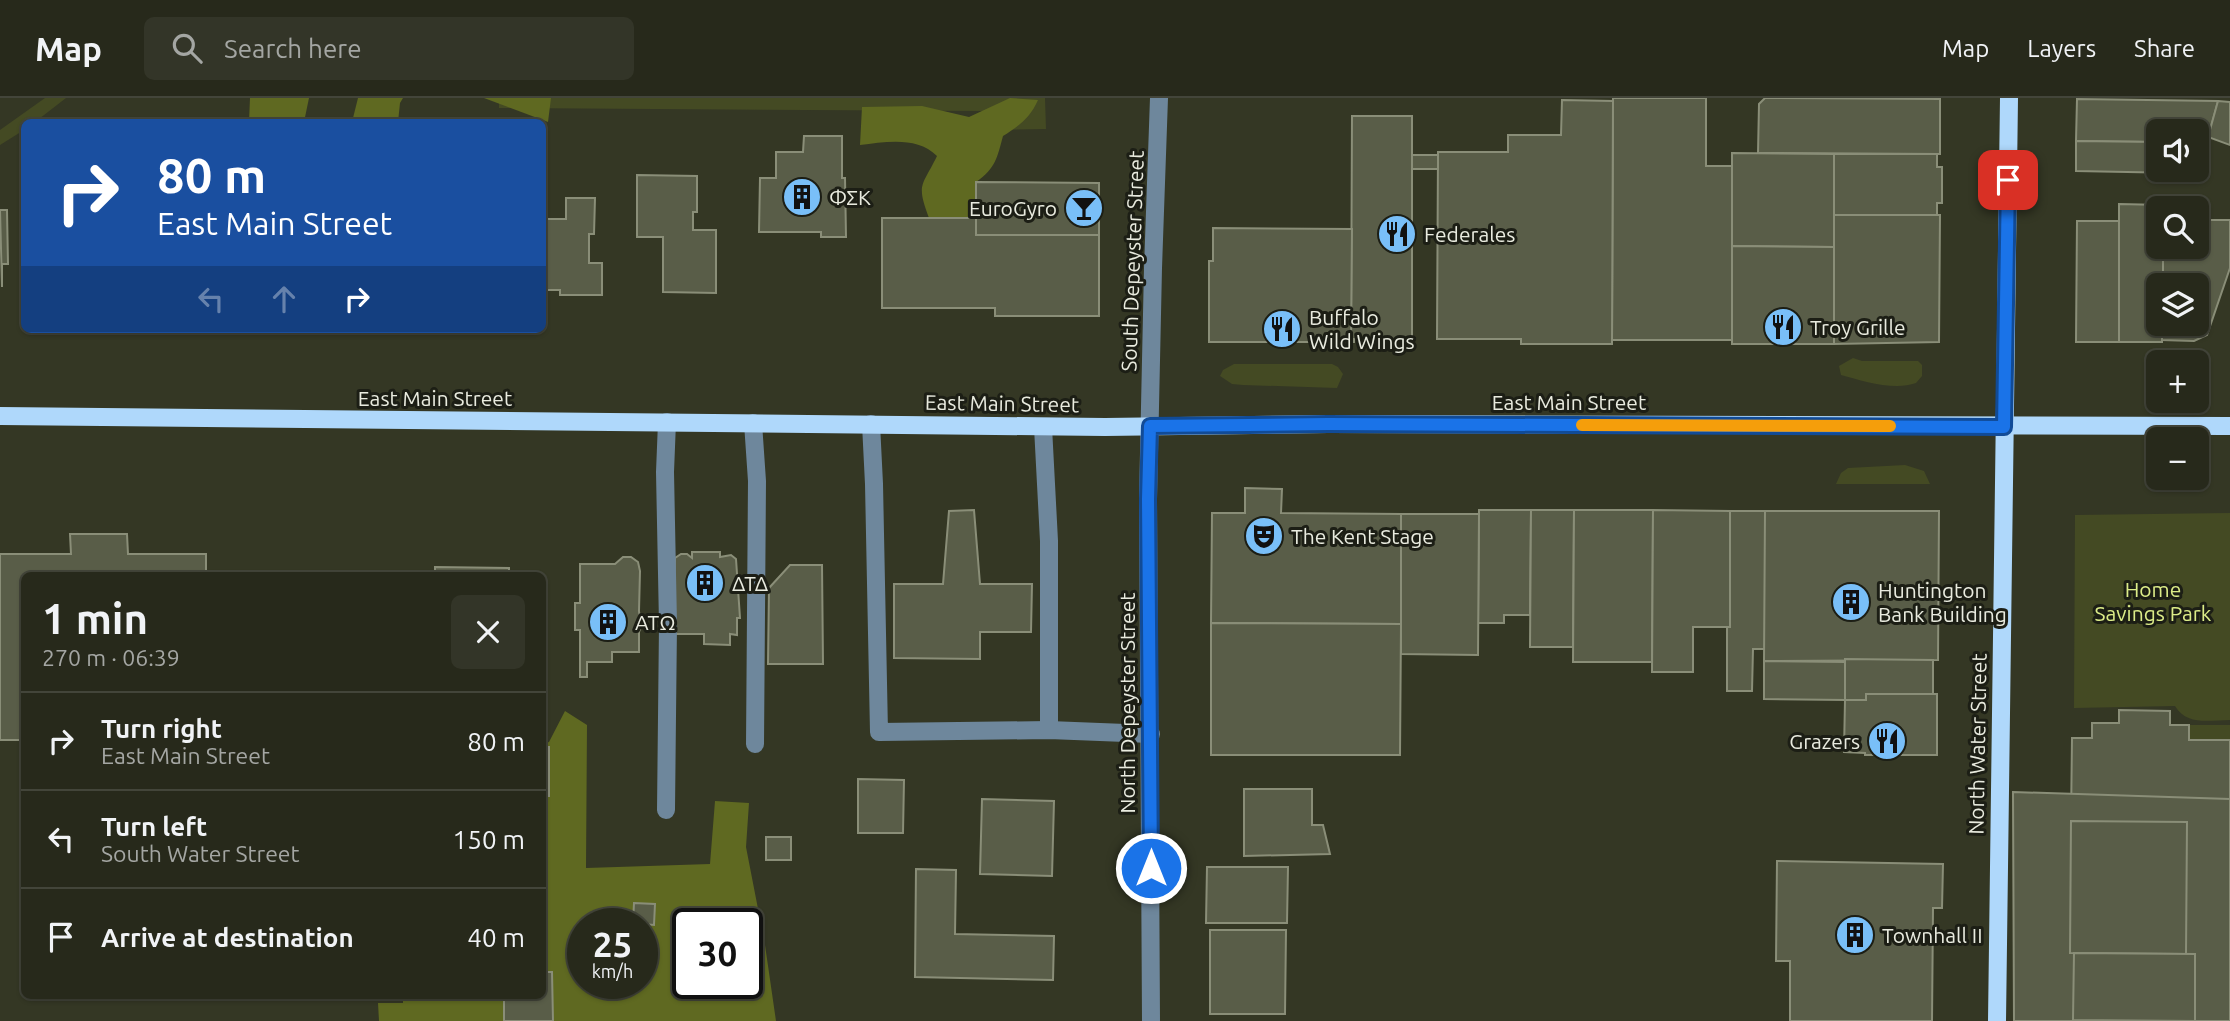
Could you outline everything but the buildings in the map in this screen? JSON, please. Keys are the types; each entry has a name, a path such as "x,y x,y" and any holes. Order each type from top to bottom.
{"main road":[{"name":"North Water Street","path":"1997,1021 2009,98"},
{"name":"East Main Street","path":"0,416 1043,427 1328,424 2230,426"}],"street":[{"name":"South Depeyster Street","path":"1150,426 1159,98"},
{"path":"666,810 667,422"},
{"path":"753,423 757,481 755,744"},
{"path":"871,424 879,732 1049,730 1151,734"},
{"name":"North Depeyster Street","path":"1150,426 1148,499 1151,1021"},
{"path":"1043,427 1049,541 1049,730"}],"green space":[{"path":"45,98 66,98 39,119 21,119 21,132 0,145 0,130"},
{"path":"250,98 309,98 305,119 249,119"},
{"path":"358,98 403,98 398,119 353,119"},
{"path":"484,98 551,98 548,122 546,119"},
{"path":"499,98 1045,98 1046,129 985,130 984,111 499,108"},
{"path":"1010,98 1038,100 1024,121 1003,136 995,162 976,182 976,218 929,218 922,186 937,156 929,150 920,145 901,142 860,145 862,107 922,106 969,117"},
{"path":"1853,358 1862,361 1918,361 1922,365 1922,376 1916,383 1898,386 1841,375 1839,366"},
{"path":"1234,364 1332,364 1343,374 1337,388 1232,384 1220,376 1223,370"},
{"path":"1905,465 1924,471 1930,484 1836,484 1841,473 1848,468"},
{"name":"Home Savings Park","path":"2230,513 2230,720 2192,719 2175,706 2074,708 2075,515"},
{"path":"565,711 587,725 586,868 710,864 715,801 749,803 746,847 758,908 672,908 672,999 763,999 763,935 776,1021 379,1021 378,1003 403,1003 403,999 546,999 546,743"},
{"path":"2189,725 2230,725 2230,740 2189,740"}],"slow traffic":[{"path":"1582,425 1890,426"}],"place":[{"name":"ΦΣΚ","path":"802,197"},
{"name":"EuroGyro","path":"1084,208"},
{"name":"Federales","path":"1397,234"},
{"name":"Troy Grille","path":"1783,327"},
{"name":"Buffalo Wild Wings","path":"1282,329"},
{"name":"The Kent Stage","path":"1264,536"},
{"name":"ΔΤΔ","path":"705,583"},
{"name":"Huntington Bank Building","path":"1851,602"},
{"name":"ΑΤΩ","path":"608,622"},
{"name":"Grazers","path":"1887,741"},
{"name":"Townhall II","path":"1855,935"}],"route":[{"path":"1151,868 1148,499 1150,426 1328,424 2004,427 2008,180"}]}
